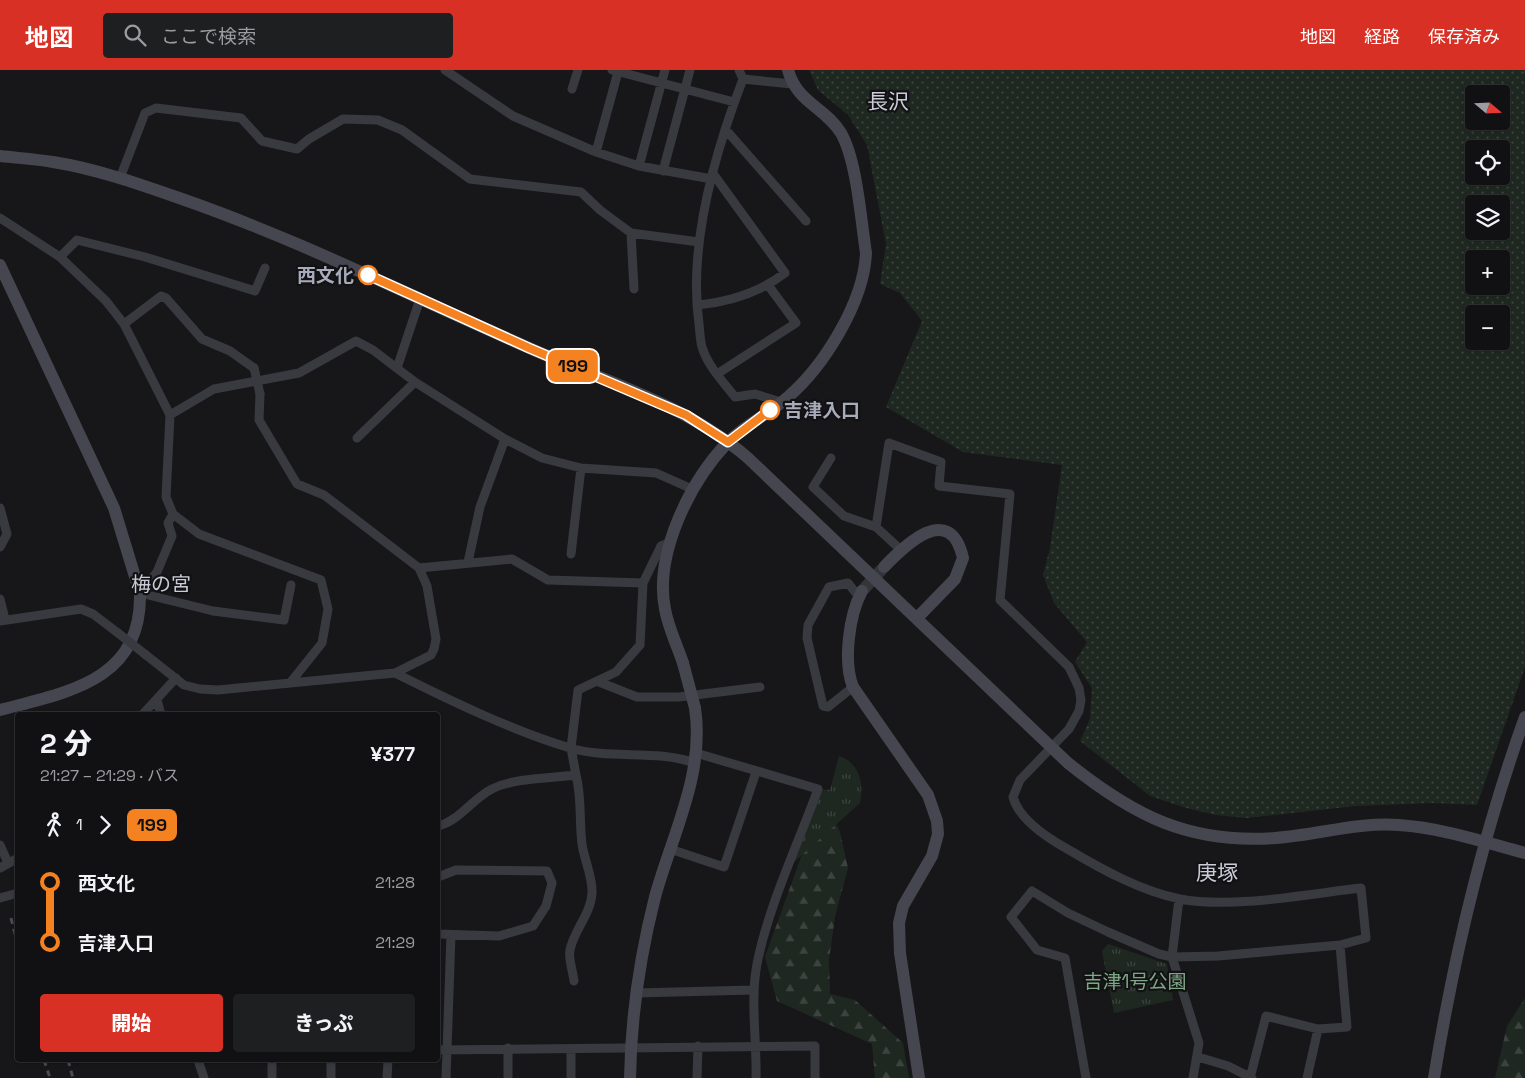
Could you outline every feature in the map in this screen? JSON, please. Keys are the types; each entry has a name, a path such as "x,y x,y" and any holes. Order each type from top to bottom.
{"street":[{"path":"445,70 513,116 596,152 639,166 713,177 785,273 768,285 725,302 696,305"},
{"path":"572,89 578,70"},
{"path":"639,166 664,70"},
{"path":"663,171 690,70"},
{"path":"739,70 743,79 734,102 713,177 699,242 696,305 703,350 717,374 735,397 755,394 781,402"},
{"path":"630,1078 630,1047 636,993 646,934 688,792 696,758 697,725 695,708 664,602 665,565 671,542 692,489 728,442 781,402 818,365 836,335 861,284 866,253 847,145 833,123 801,96 792,84 788,70"},
{"path":"596,152 615,71 734,102"},
{"path":"743,79 792,84"},
{"path":"120,178 145,113 156,108 241,118 262,141 297,148 343,119 378,120 402,130 470,179 581,192 600,210 631,233 699,242"},
{"path":"726,130 806,221"},
{"path":"0,156 52,162 120,178 246,222 529,348 686,415 728,442 917,618 1051,748 1105,793 1129,807 1173,827 1199,834 1237,838 1276,838 1342,828 1398,825 1439,830 1525,853"},
{"path":"0,218 60,257 106,301 124,324 170,416 166,497 173,514 199,534 322,580 328,609 322,642 290,683"},
{"path":"631,233 634,289"},
{"path":"60,257 77,240 144,257 255,291 264,268"},
{"path":"0,265 114,508 140,592 140,616 136,628 120,659 105,673 71,692 0,710"},
{"path":"717,374 796,323 768,285"},
{"path":"0,599 2,620 81,609 94,614 184,685 218,690 395,672 431,655 434,649 436,640 426,586 419,568 324,495 296,484 259,420 260,394 254,368 230,350 202,339 166,298 162,296 124,324"},
{"path":"397,368 420,299"},
{"path":"170,416 214,389 299,373 356,341 373,350 415,382 505,439 542,458 581,468 656,473 692,489"},
{"path":"357,438 415,382"},
{"path":"468,562 480,508 505,439"},
{"path":"876,527 889,443 941,462 939,486 1010,494 1000,600 1069,667 1079,688 1081,700 1075,719 1069,729 1014,789 1013,797 1017,810 1059,845 1096,866 1136,885 1180,899 1227,902 1361,888 1366,938 1340,945 1218,956 1172,956 1159,954 1068,913 1032,891 1011,917 1037,950 1064,958 1086,1078"},
{"path":"831,458 813,487 844,516 876,527 901,550"},
{"path":"571,554 581,468"},
{"path":"0,508 8,534 0,547"},
{"path":"140,592 157,572 172,536 168,523 173,514"},
{"path":"884,567 901,550 924,532 935,530 947,532 956,540 962,552 961,566 955,579 917,618"},
{"path":"574,980 570,953 573,940 587,914 592,892 580,820 581,796 571,748 578,690 599,682 616,672 640,645 643,583 661,546 671,542"},
{"path":"419,568 512,559 548,580 643,583"},
{"path":"853,687 828,706 823,706 808,638 808,624 829,587 848,583 861,594 854,613 848,652 849,678 853,687 923,788 934,808 937,821 938,834 932,856 903,906 899,923 900,954 919,1078"},
{"path":"140,592 213,611 284,620 291,585"},
{"path":"395,672 494,719 571,748 621,755 660,755 696,758 818,789 768,922 757,964 754,990 756,1078"},
{"path":"145,712 176,678"},
{"path":"599,682 637,697 679,697 760,687"},
{"path":"157,700 160,712"},
{"path":"1434,1078 1455,968 1484,841 1525,717"},
{"path":"670,850 724,868 756,772"},
{"path":"440,825 454,819 478,798 493,788 515,782 576,775"},
{"path":"0,845 4,865"},
{"path":"440,876 456,870 547,871 552,883 546,906 533,926 499,936 440,934"},
{"path":"0,898 15,893"},
{"path":"1180,899 1172,956 1199,1043 1193,1078"},
{"path":"446,1078 442,1050 451,935"},
{"path":"1198,1057 1228,1066 1251,1078 1266,1016 1318,1029 1347,1026 1340,945"},
{"path":"636,993 754,990"},
{"path":"1307,1078 1318,1029"},
{"path":"697,1078 698,1046"},
{"path":"442,1050 815,1046 815,1078"},
{"path":"508,1048 508,1078"},
{"path":"571,1050 571,1078"},
{"path":"199,1062 204,1078"},
{"path":"272,1062 272,1078"},
{"path":"330,1078 331,1062"},
{"path":"388,1062 388,1078"}],"green space":[{"path":"809,70 1525,70 1525,667 1477,805 1432,803 1356,806 1246,818 1216,815 1186,808 1150,796 1080,741 1090,719 1092,688 1075,662 1087,642 1054,603 1043,575 1050,548 1062,465 963,452 886,407 922,321 900,293 880,284 886,244 867,145 848,115 818,90"},
{"path":"839,756 852,764 859,775 861,782 860,803 794,862 818,789 830,790"},
{"path":"823,796 840,832 848,868 835,917 829,960 830,994 855,1000 903,1043 909,1078 875,1078 872,1044 777,1001 765,957"},
{"name":"吉津1号公園","path":"1108,944 1167,964 1173,1000 1114,1013 1102,951"},
{"path":"1525,998 1525,1078 1495,1078 1507,1026"}],"tunnel":[{"path":"862,591 884,567"}],"railway":[{"path":"11,918 15,934"},
{"path":"45,1062 50,1078"},
{"path":"69,1062 73,1078"}],"bus line":[{"name":"199","path":"368,275 529,348 686,415 728,442 770,410"}],"place":[{"name":"西文化","path":"368,275"},
{"name":"吉津入口","path":"770,410"}],"district":[{"name":"長沢","path":"888,102"},
{"name":"梅の宮","path":"161,584"},
{"name":"庚塚","path":"1217,873"}]}
